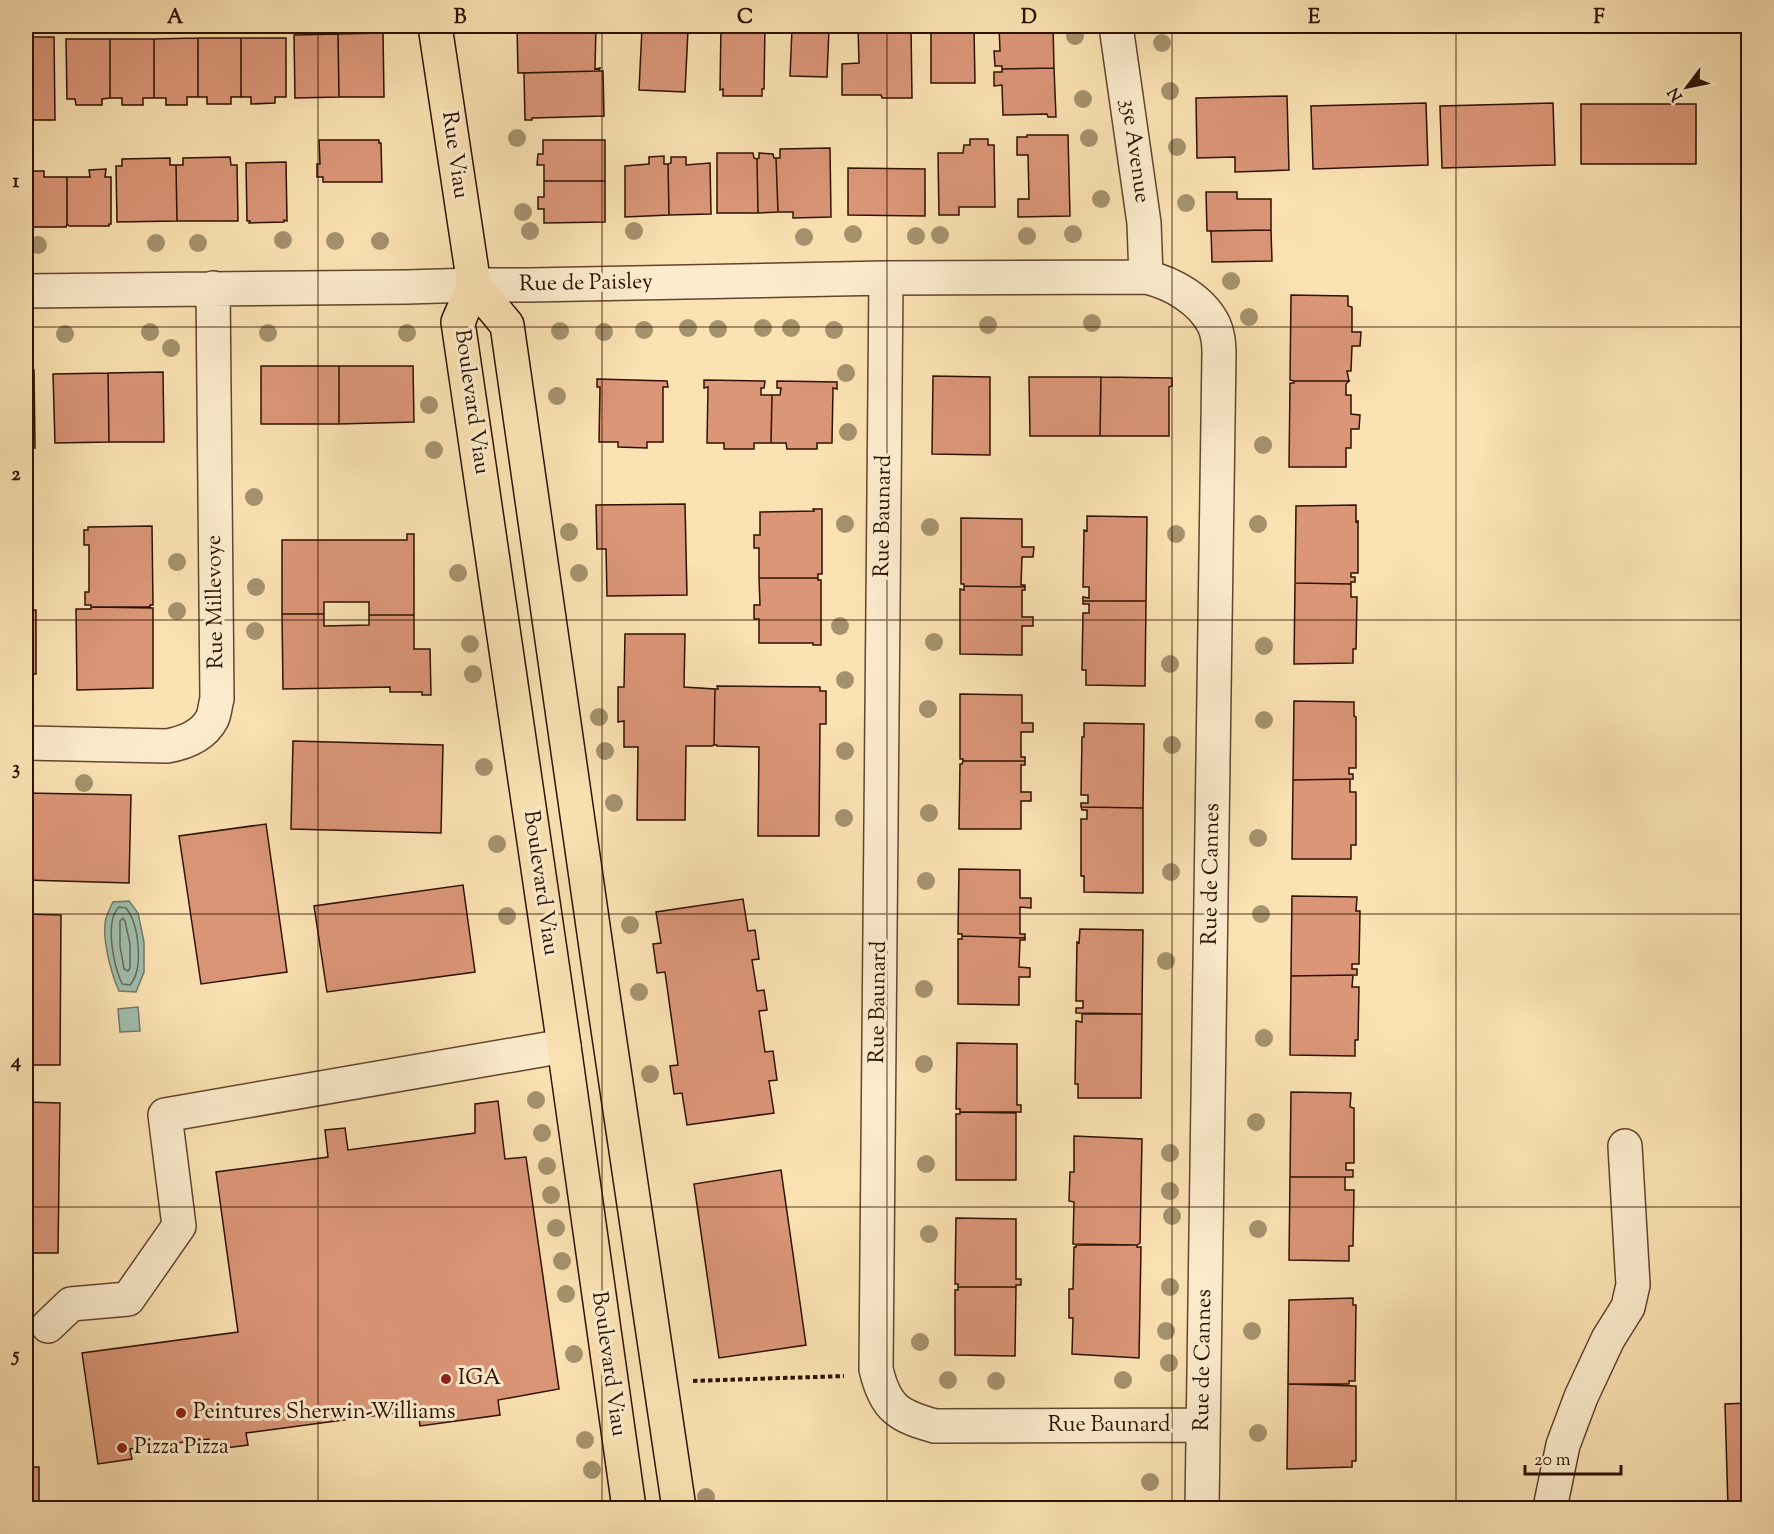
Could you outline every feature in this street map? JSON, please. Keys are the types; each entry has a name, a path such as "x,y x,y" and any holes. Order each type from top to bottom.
{"main road":[{"name":"Rue Viau","path":"435,26 474,285"},
{"name":"Boulevard Viau","path":"629,1509 458,322 474,285 507,325 679,1509"}],"street":[{"name":"35e Avenue","path":"1116,26 1144,223 1146,277"},
{"name":"Rue de Paisley","path":"26,291 886,278 1146,277"},
{"name":"Rue de Cannes","path":"1146,277 1162,280 1176,287 1196,303 1214,325 1219,346 1202,1509"},
{"name":"Rue Baunard","path":"886,278 876,1369 880,1388 892,1407 911,1420 935,1426 1203,1425"},
{"name":"Rue Millevoye","path":"26,743 167,746 185,742 199,733 212,719 217,699 213,288"},
{"path":"48,1326 71,1304 128,1299 179,1226 165,1115 564,1046"},
{"path":"1550,1509 1563,1445 1608,1338 1628,1307 1633,1285 1625,1146"}],"path":[{"path":"686,1381 847,1376"}],"water":[{"path":"129,901 138,913 144,942 144,972 136,992 119,991 110,964 105,932 107,915 113,902"},
{"path":"138,1007 140,1031 120,1032 118,1009"}],"building":[{"path":"517,26 596,26 595,69 600,68 599,71 518,73"},
{"path":"721,26 765,26 762,96 723,96 723,89 720,90"},
{"path":"858,26 911,26 912,98 842,95 842,64 859,63"},
{"path":"933,26 972,26 974,28 975,83 931,83 931,28"},
{"path":"999,26 1053,26 1054,68 1002,69 1002,66 995,66 994,51 1000,51"},
{"path":"642,28 688,30 685,92 639,90"},
{"path":"792,28 829,29 827,77 790,76"},
{"path":"383,33 384,97 339,97 338,34"},
{"path":"338,34 339,97 295,98 294,35"},
{"path":"26,37 54,37 55,120 26,120"},
{"path":"198,38 198,97 187,97 187,105 166,105 166,98 154,98 154,39"},
{"path":"198,38 241,38 241,97 231,97 231,104 207,104 207,97 198,97"},
{"path":"241,38 286,38 286,97 275,97 275,103 251,104 251,97 241,97"},
{"path":"66,39 110,39 110,98 102,99 102,105 76,105 75,99 67,99"},
{"path":"110,39 154,39 154,98 143,98 143,105 122,105 122,98 110,98"},
{"path":"1054,68 1056,117 1048,117 1047,114 1003,115 1002,85 994,86 994,72 1002,72 1002,69"},
{"path":"603,71 604,116 525,120 524,73"},
{"path":"1287,96 1289,170 1235,172 1235,157 1197,158 1196,98"},
{"path":"1426,103 1428,165 1313,169 1311,106"},
{"path":"1553,103 1555,165 1442,168 1440,106"},
{"path":"1581,104 1696,104 1696,164 1581,164"},
{"path":"1027,135 1068,135 1070,216 1018,217 1018,199 1029,199 1028,155 1017,155 1017,137 1027,137"},
{"path":"970,139 988,139 988,145 994,145 995,207 959,207 959,215 939,215 938,153 963,153 964,145 970,145"},
{"path":"319,140 379,140 382,182 323,182 323,177 317,177 317,164 320,164"},
{"path":"543,140 605,140 605,181 544,181 544,165 537,165 538,154 543,154"},
{"path":"830,148 831,217 793,218 793,212 778,212 776,158 780,158 780,149"},
{"path":"717,153 753,153 754,158 757,159 758,213 717,213"},
{"path":"759,153 773,154 776,158 778,212 758,213 757,159"},
{"path":"664,156 664,164 668,164 669,215 625,217 625,166 649,164 649,157"},
{"path":"230,157 231,165 237,165 238,221 177,221 176,165 183,165 183,158"},
{"path":"671,157 686,157 686,165 710,163 711,214 669,215 668,164 671,163"},
{"path":"170,158 170,165 176,165 177,221 117,222 116,166 122,166 122,159"},
{"path":"286,162 287,221 249,223 250,221 247,221 246,163"},
{"path":"848,168 925,169 925,216 848,215"},
{"path":"106,169 105,177 111,177 111,224 109,226 69,226 67,224 67,177 90,177 89,170"},
{"path":"29,171 44,171 44,177 67,177 66,227 26,227 26,178 29,178"},
{"path":"544,181 605,181 605,222 544,223 544,209 538,209 538,197 544,197"},
{"path":"1206,192 1237,192 1237,199 1271,199 1271,230 1207,231"},
{"path":"1271,230 1272,261 1212,262 1211,231"},
{"path":"1291,295 1348,296 1348,306 1352,307 1352,332 1361,332 1360,346 1352,346 1351,371 1347,371 1349,381 1290,380"},
{"path":"261,366 339,366 339,424 261,424"},
{"path":"339,366 413,366 414,422 339,424"},
{"path":"34,370 35,448 26,448 26,371"},
{"path":"163,372 164,442 109,442 108,373"},
{"path":"108,373 109,442 55,443 53,374"},
{"path":"933,376 990,377 990,455 932,454"},
{"path":"1029,377 1101,377 1100,436 1030,436"},
{"path":"1101,377 1172,378 1172,386 1169,387 1169,436 1100,436"},
{"path":"597,379 667,381 668,387 663,387 663,442 647,442 647,448 618,447 618,442 599,442 600,387 597,387"},
{"path":"704,380 765,381 764,388 761,388 761,395 772,395 771,443 754,443 754,449 724,449 724,443 707,443 708,387 704,388"},
{"path":"777,381 837,382 837,389 833,388 832,443 817,443 817,449 787,449 786,443 771,443 772,395 780,395 781,388 777,388"},
{"path":"1294,381 1349,381 1346,384 1346,395 1351,395 1351,414 1360,415 1359,429 1351,429 1351,448 1346,448 1346,467 1289,467 1290,383"},
{"path":"685,504 687,595 607,596 606,549 597,549 596,505"},
{"path":"1356,505 1358,573 1351,573 1351,577 1355,577 1355,582 1351,584 1295,583 1296,506"},
{"path":"813,509 822,509 822,574 818,574 818,578 759,578 759,548 754,548 754,535 760,535 760,512 814,511"},
{"path":"1087,516 1147,517 1146,601 1083,601 1083,597 1089,598 1089,587 1083,587 1084,530 1087,531"},
{"path":"961,518 1022,519 1022,547 1034,547 1033,557 1022,557 1021,585 1025,587 964,586 961,584"},
{"path":"152,526 153,605 150,607 91,607 91,605 85,605 85,592 89,592 89,545 84,545 84,530 88,530 88,527"},
{"path":"407,534 414,534 414,615 369,615 369,602 324,602 324,614 282,614 282,540 407,540"},
{"path":"759,578 818,578 821,580 821,645 759,643 759,619 754,619 754,605 760,605"},
{"path":"1295,583 1351,584 1351,597 1357,597 1356,649 1353,649 1353,663 1294,664"},
{"path":"964,586 1025,587 1025,590 1022,590 1022,617 1033,617 1033,626 1022,626 1022,655 960,654 960,589 964,590"},
{"path":"1083,601 1146,601 1145,686 1086,685 1086,670 1082,670 1083,613 1089,613 1089,604 1083,604"},
{"path":"91,607 153,608 153,688 77,690 76,609 91,609"},
{"path":"26,610 36,610 36,674 26,674"},
{"path":"282,614 324,614 324,626 369,625 369,615 414,615 414,649 430,649 431,695 422,695 422,692 390,692 390,687 283,689"},
{"path":"625,634 685,634 684,687 715,689 714,745 686,746 685,820 637,820 638,747 624,747 624,721 618,722 618,687 624,687"},
{"path":"717,686 820,687 820,691 826,691 826,724 820,724 819,836 758,836 759,747 714,745 715,689 718,689"},
{"path":"960,694 1022,695 1022,723 1033,723 1033,732 1021,732 1021,757 1025,757 1025,761 963,761 960,759"},
{"path":"1294,701 1354,702 1356,768 1349,768 1349,774 1353,774 1353,779 1293,780"},
{"path":"1084,723 1144,724 1143,808 1081,807 1081,803 1088,803 1088,795 1081,795"},
{"path":"293,741 443,745 441,833 291,829"},
{"path":"963,761 1025,761 1025,765 1021,765 1021,792 1031,792 1031,801 1021,801 1021,829 959,829 960,764"},
{"path":"1350,779 1350,792 1356,792 1356,845 1351,845 1351,859 1292,859 1293,780"},
{"path":"26,793 131,795 129,883 26,880"},
{"path":"1081,807 1143,808 1143,893 1084,892 1084,876 1081,876 1081,819 1087,819 1087,810 1082,810"},
{"path":"266,824 287,972 201,984 179,836"},
{"path":"959,869 1020,870 1020,898 1031,898 1031,908 1020,907 1020,934 1025,934 1025,938 958,934"},
{"path":"463,885 475,972 327,992 314,906"},
{"path":"1292,896 1357,897 1356,911 1360,911 1359,964 1352,964 1352,969 1357,969 1357,975 1291,976"},
{"path":"743,899 748,931 755,930 759,959 752,960 757,991 764,990 767,1010 759,1011 765,1052 773,1051 777,1080 769,1081 774,1113 687,1125 682,1093 674,1094 670,1066 678,1065 665,972 657,973 653,944 661,943 656,912"},
{"path":"26,914 61,915 60,1065 26,1065"},
{"path":"1080,929 1143,930 1142,1014 1076,1013 1076,1008 1083,1008 1083,1001 1076,1001 1077,942 1079,943"},
{"path":"962,936 1025,938 1025,940 1020,940 1019,967 1030,968 1030,977 1019,977 1019,1005 958,1004 958,939 962,939"},
{"path":"1353,975 1352,987 1359,987 1358,1040 1355,1040 1355,1056 1290,1055 1291,976"},
{"path":"1082,1014 1142,1014 1141,1098 1078,1098 1078,1084 1075,1084 1076,1021 1082,1022"},
{"path":"957,1043 1017,1044 1017,1105 1021,1105 1021,1112 960,1112 960,1109 956,1109"},
{"path":"1291,1092 1351,1093 1350,1107 1354,1108 1354,1163 1346,1163 1346,1170 1353,1170 1353,1177 1290,1177"},
{"path":"498,1101 505,1159 526,1157 559,1389 498,1400 500,1415 420,1426 418,1410 246,1433 248,1445 210,1450 209,1439 130,1449 132,1459 98,1464 82,1353 238,1332 216,1172 328,1157 325,1130 345,1128 348,1150 475,1133 475,1104"},
{"path":"26,1102 60,1103 58,1253 26,1253"},
{"path":"960,1112 1016,1113 1016,1180 956,1180 956,1114"},
{"path":"1074,1136 1142,1139 1140,1243 1137,1245 1073,1244 1074,1202 1069,1201 1070,1172 1074,1172"},
{"path":"781,1170 806,1345 719,1358 694,1184"},
{"path":"1290,1177 1345,1177 1345,1190 1354,1190 1353,1246 1349,1246 1349,1261 1289,1260"},
{"path":"956,1218 1016,1219 1016,1279 1021,1279 1021,1285 1016,1285 1016,1287 958,1287 958,1284 955,1284"},
{"path":"1076,1245 1137,1245 1141,1247 1139,1358 1072,1354 1073,1318 1069,1318 1069,1289 1073,1289 1074,1247"},
{"path":"958,1287 1016,1287 1015,1356 955,1355 955,1290 958,1290"},
{"path":"1353,1298 1353,1305 1356,1305 1355,1381 1349,1381 1349,1384 1288,1384 1289,1300"},
{"path":"1288,1384 1356,1386 1356,1461 1352,1461 1352,1467 1287,1469"},
{"path":"1748,1403 1748,1508 1728,1508 1725,1404"},
{"path":"26,1467 39,1467 39,1508 26,1508"}],"place":[{"name":"IGA","path":"446,1379"},
{"name":"Peintures Sherwin-Williams","path":"181,1413"},
{"name":"Pizza Pizza","path":"122,1448"}]}
